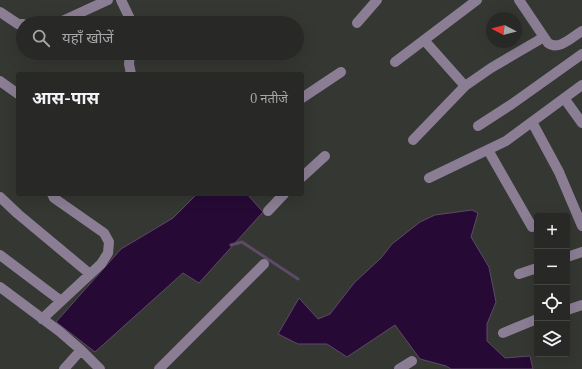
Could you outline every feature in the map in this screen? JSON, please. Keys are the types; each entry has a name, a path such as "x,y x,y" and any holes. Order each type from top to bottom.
{"street":[{"path":"73,16 108,0"},
{"path":"121,0 129,16"},
{"path":"357,23 377,0"},
{"path":"396,62 477,0"},
{"path":"519,0 548,43 552,46 558,46 582,31"},
{"path":"0,12 16,23"},
{"path":"413,140 465,86 491,68 544,37"},
{"path":"424,40 465,86"},
{"path":"478,126 512,104 582,54"},
{"path":"129,60 131,72"},
{"path":"304,97 341,72"},
{"path":"0,81 16,93"},
{"path":"429,178 506,141 582,85"},
{"path":"564,98 582,123"},
{"path":"532,122 559,172 582,226"},
{"path":"488,150 532,227"},
{"path":"304,175 325,156"},
{"path":"42,319 101,264 108,253 109,242 104,233 53,196"},
{"path":"268,211 282,196"},
{"path":"0,197 18,214 90,274"},
{"path":"570,256 582,252"},
{"path":"0,255 61,302"},
{"path":"159,369 264,264"},
{"path":"519,274 534,269"},
{"path":"0,287 59,331 100,369"},
{"path":"570,309 582,305"},
{"path":"503,333 534,320"},
{"path":"64,369 81,350"},
{"path":"399,369 412,361"}],"shaded area":[{"path":"195,196 249,196 263,212 199,283 183,273 95,352 56,322 121,249 173,218"},
{"path":"472,210 478,213 471,237 489,267 496,302 487,324 487,341 505,358 530,356 533,369 451,369 446,366 420,359 395,325 347,357 327,344 298,344 278,334 299,298 318,319 330,314 354,283 381,258 392,244 420,222 435,215"}],"waterway":[{"path":"231,245 242,242 298,279"}]}
